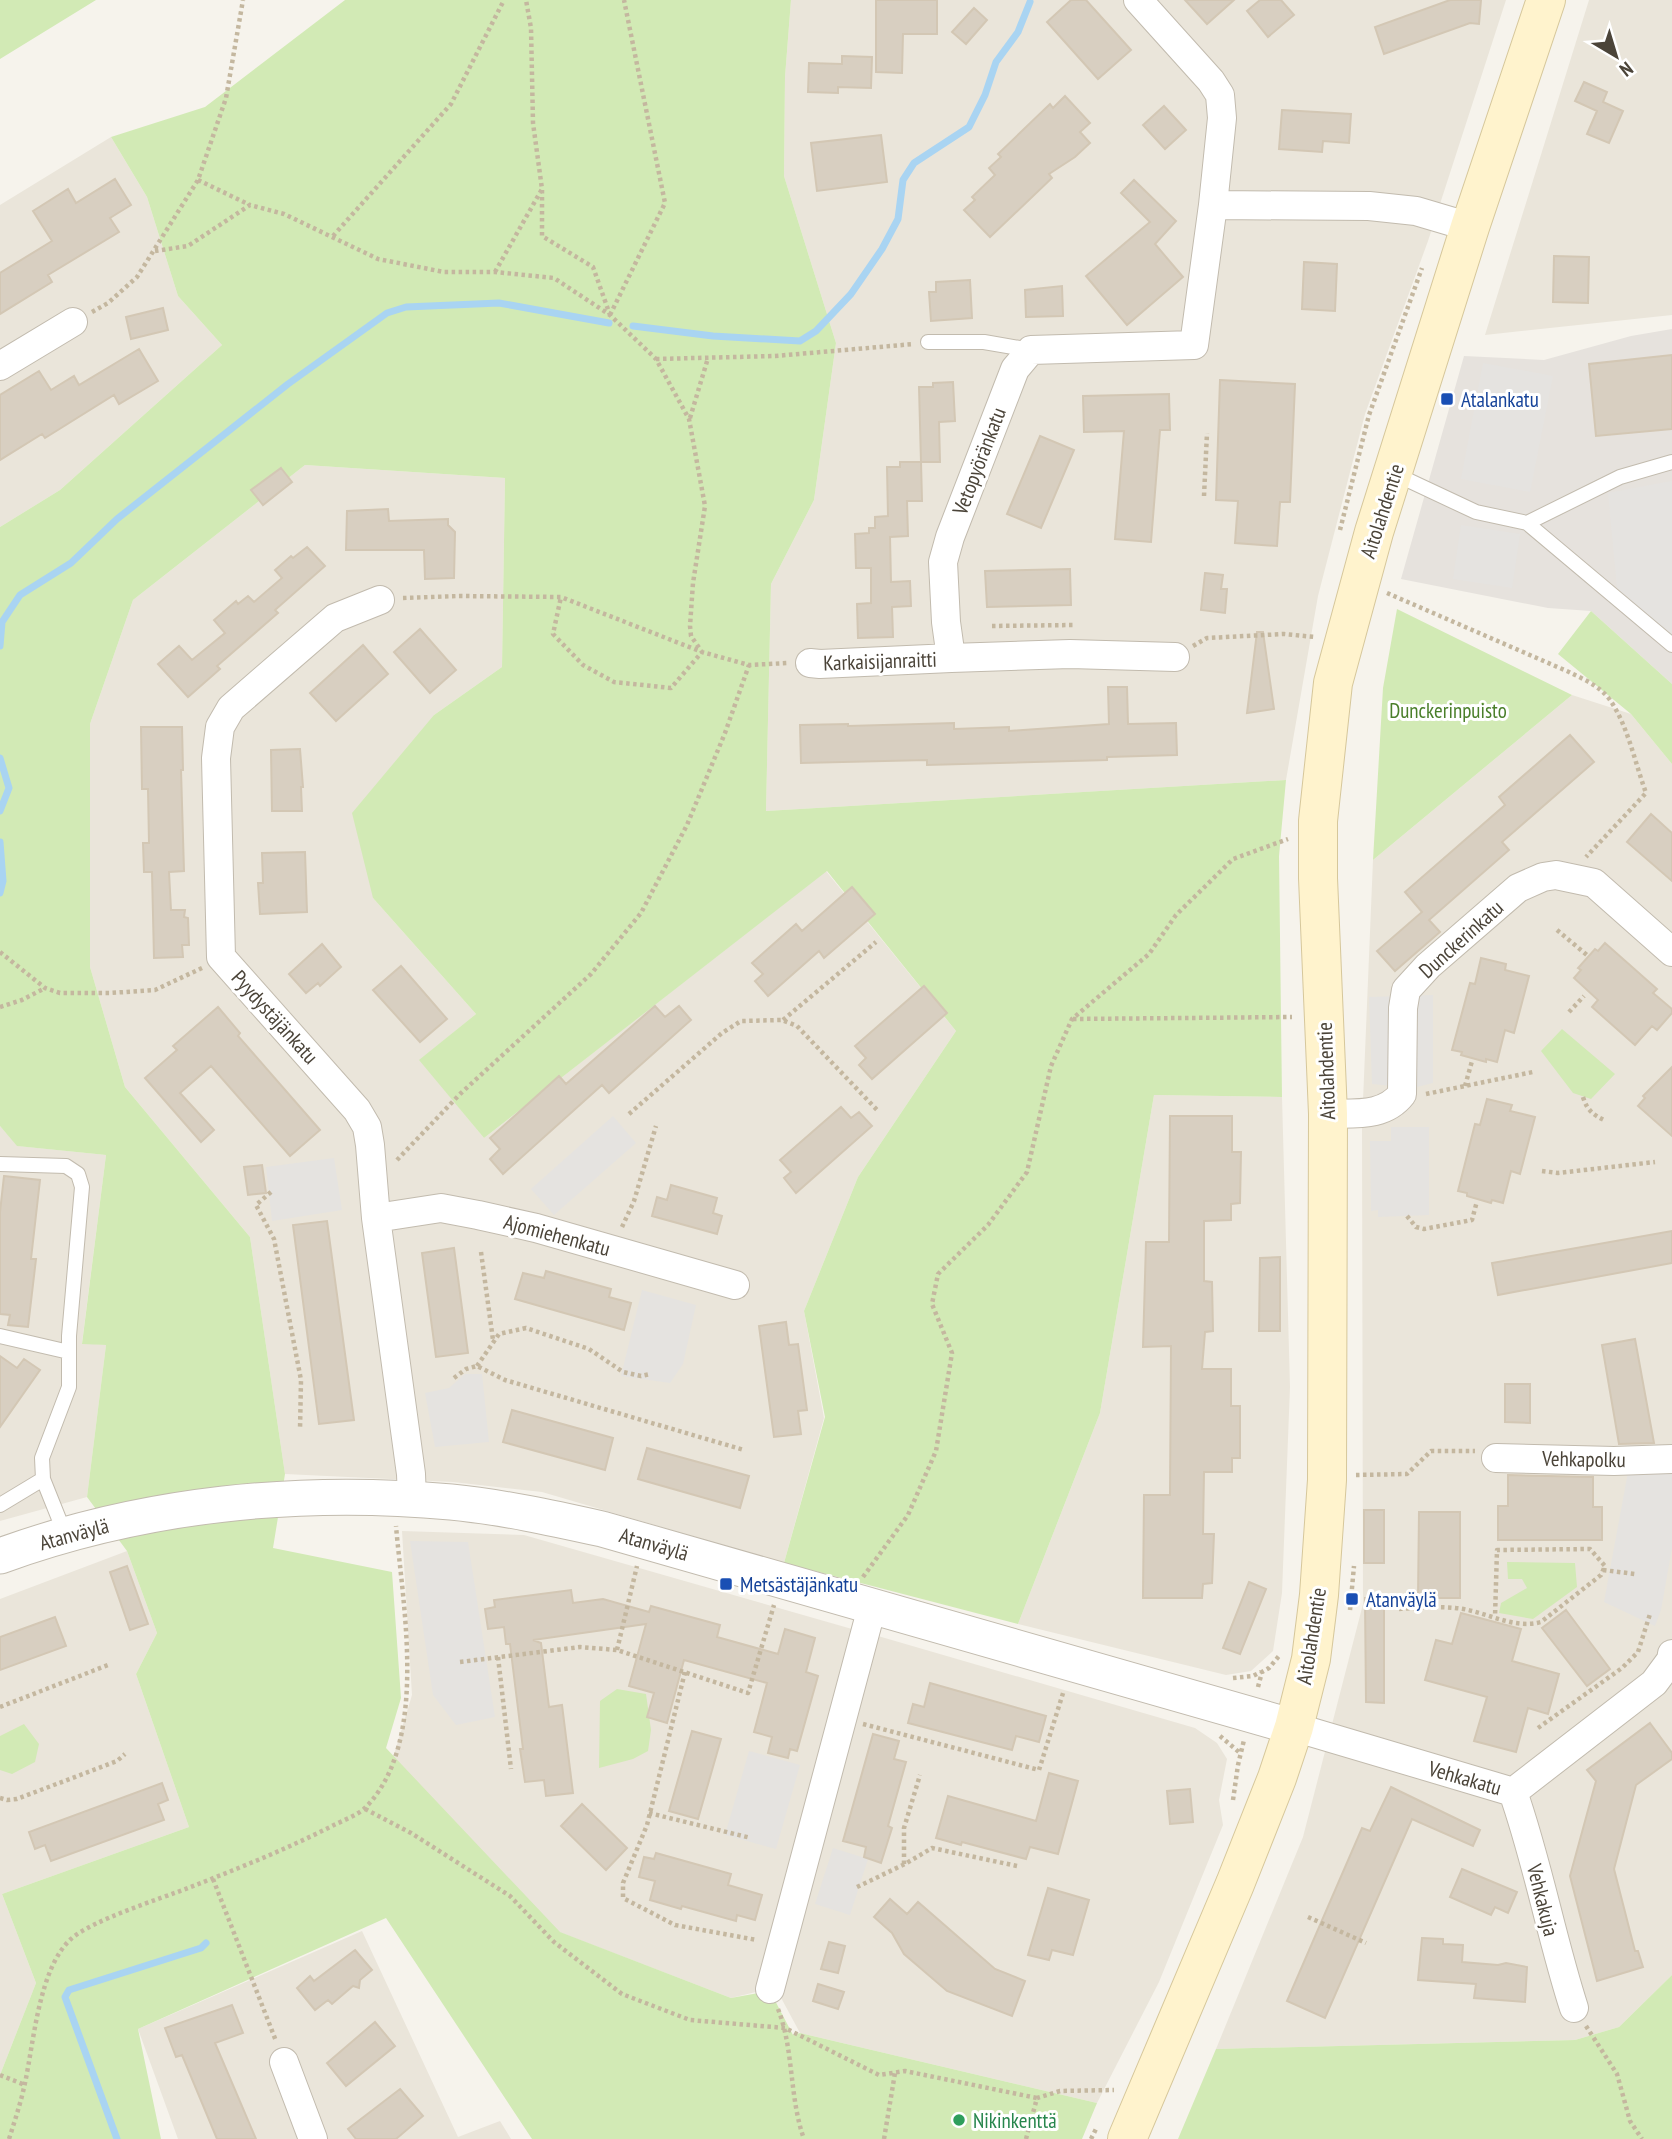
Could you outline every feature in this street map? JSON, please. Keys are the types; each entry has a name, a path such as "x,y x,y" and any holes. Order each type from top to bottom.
{"main road":[{"name":"Aitolahdentie","path":"1127,2139 1235,1884 1294,1727 1311,1659 1316,1629 1327,1480 1328,1114 1318,821 1333,683 1367,557 1546,0"}],"street":[{"path":"1031,350 1194,345 1213,205 1222,118 1220,95 1211,81 1138,0"},
{"path":"1213,205 1369,206 1416,211 1471,227"},
{"path":"0,366 73,322"},
{"name":"Vetopyöränkatu","path":"951,658 943,562 950,537 1015,369 1031,350"},
{"name":"Pyydystäjänkatu","path":"380,600 335,618 231,708 220,727 216,758 221,957 357,1110 367,1127 376,1218 411,1474 403,1509"},
{"path":"951,658 1070,654 1175,657"},
{"name":"Karkaisijanraitti","path":"810,663 951,658"},
{"name":"Dunckerinkatu","path":"1398,1100 1402,1094 1403,1008 1406,990 1428,966 1518,888 1543,877 1567,877 1594,883 1672,952"},
{"path":"1328,1114 1378,1112 1398,1100"},
{"name":"Ajomiehenkatu","path":"376,1218 441,1208 536,1228 735,1285"},
{"name":"Vehkapolku","path":"1496,1458 1614,1461 1672,1459"},
{"name":"Atanväylä","path":"0,1556 66,1535 171,1511 280,1498 403,1509 452,1502 602,1529 867,1592 1294,1727"},
{"path":"770,1989 842,1719 867,1592"},
{"name":"Vehkakatu","path":"1294,1727 1513,1792 1654,1682 1671,1660 1672,1654"},
{"name":"Vehkakuja","path":"1513,1792 1523,1819 1557,1954 1574,2008"},
{"path":"284,2062 313,2139"}],"lane":[{"path":"928,342 984,342 1031,350"},
{"path":"1527,523 1620,477 1672,462"},
{"path":"1394,473 1476,512 1527,523 1672,645"},
{"path":"0,1164 66,1166 78,1174 82,1187 69,1352 69,1387 42,1458 43,1479 66,1535"},
{"path":"0,1336 69,1352"},
{"path":"2,1500 43,1479"}],"path":[{"path":"73,322 108,303 137,277 198,180 226,99 243,0"},
{"path":"333,236 452,104 504,0"},
{"path":"526,0 531,28 533,123 542,190 542,236 593,267 610,316"},
{"path":"610,316 665,203 624,0"},
{"path":"198,180 250,205 284,214 377,258 444,272 495,272 554,278 610,316 656,359 690,419 705,506 690,626 691,636 702,652"},
{"path":"495,272 542,190"},
{"path":"155,251 188,246 250,205"},
{"path":"656,359 775,356 928,342"},
{"path":"690,419 708,358"},
{"path":"1204,496 1207,433"},
{"path":"1383,604 1386,592 1569,671 1588,681 1609,698 1621,722 1646,793 1567,877"},
{"path":"380,600 459,596 561,597 702,652 749,665 810,663"},
{"path":"561,597 553,634 583,665 614,682 671,688 702,652"},
{"path":"992,626 1074,625"},
{"path":"1175,657 1207,638 1284,634 1316,637"},
{"path":"373,1186 460,1094 591,974 641,913 687,825 725,733 749,665"},
{"path":"867,1592 908,1515 936,1451 952,1353 932,1304 938,1274 988,1225 1027,1172 1051,1066 1072,1019 1149,954 1176,915 1233,859 1289,839"},
{"path":"1557,930 1587,955"},
{"path":"782,1020 876,942"},
{"path":"0,952 45,988 60,993 155,990 221,957"},
{"path":"0,1007 22,1000 45,988"},
{"path":"1569,1012 1584,996"},
{"path":"1072,1019 1292,1017"},
{"path":"629,1114 722,1033 741,1021 782,1020 797,1026 879,1112"},
{"path":"1465,1086 1472,1061"},
{"path":"1398,1100 1533,1072"},
{"path":"1583,1097 1595,1116 1606,1121"},
{"path":"611,1250 634,1201 656,1126"},
{"path":"1542,1171 1558,1173 1655,1162"},
{"path":"271,1192 256,1205 274,1239 301,1380 300,1430"},
{"path":"1407,1216 1416,1227 1424,1229 1472,1220 1478,1201"},
{"path":"481,1252 493,1341"},
{"path":"477,1366 499,1335 526,1328 589,1349 623,1372 641,1376 650,1374"},
{"path":"454,1378 466,1369 477,1366 505,1380 744,1450"},
{"path":"1346,1476 1407,1474 1431,1451 1472,1450 1496,1458"},
{"path":"9,2139 24,2085 43,1991 55,1963 72,1938 99,1923 314,1835 365,1809 387,1778 399,1744 408,1656 403,1509"},
{"path":"1399,1609 1456,1608 1518,1624 1532,1625 1541,1622 1601,1575 1605,1566 1590,1549 1497,1550 1495,1618"},
{"path":"617,1650 638,1559"},
{"path":"1350,1612 1353,1560"},
{"path":"1603,1570 1635,1574"},
{"path":"460,1662 580,1647 617,1650 748,1693 776,1598"},
{"path":"1538,1728 1622,1668 1639,1652 1650,1614"},
{"path":"498,1657 511,1769"},
{"path":"0,1707 108,1665"},
{"path":"685,1672 649,1813 623,1883 623,1898 675,1925 782,1944"},
{"path":"842,1719 1038,1770 1066,1682"},
{"path":"1210,1730 1240,1754"},
{"path":"0,1798 17,1799 117,1761 125,1754"},
{"path":"905,1864 904,1828 920,1775"},
{"path":"365,1809 411,1833 510,1896 554,1942 622,1994 690,2020 785,2028 879,2076 905,2071 1037,2098 1060,2091 1114,2090"},
{"path":"649,1813 751,1838"},
{"path":"857,1887 932,1848 1017,1866"},
{"path":"213,1878 284,2062"},
{"path":"1308,1917 1366,1943"},
{"path":"770,1989 785,2028 791,2081 804,2139"},
{"path":"1574,2008 1616,2074 1630,2121 1642,2139"},
{"path":"884,2139 895,2073"},
{"path":"0,2075 24,2085"},
{"path":"1026,2139 1037,2098"}],"shaded area":[{"path":"791,0 1506,0 1428,241 1365,414 1318,596 1286,780 766,811 771,584 814,500 836,343 784,176 785,77"},
{"path":"1589,0 1672,0 1672,315 1485,335"},
{"path":"111,137 147,197 178,296 222,345 60,490 0,527 0,205"},
{"path":"1672,329 1672,684 1591,611 1548,608 1401,579 1464,356 1544,360 1631,336"},
{"path":"1483,363 1553,376 1530,492 1461,479"},
{"path":"305,465 505,478 502,667 434,715 373,898 476,1014 420,1060 484,1138 826,871 956,1031 858,1177 804,1311 824,1418 784,1563 542,1492 453,1482 285,1474 250,1237 125,1087 90,967 90,724 133,600"},
{"path":"1672,481 1672,638 1617,588 1608,493"},
{"path":"1461,525 1520,534 1512,588 1453,579"},
{"path":"1572,695 1631,714 1672,764 1672,1975 1619,2027 1575,2040 1216,2049 1303,1837 1363,1604 1362,1125 1373,860"},
{"path":"1433,995 1433,1083 1413,1088 1372,1084 1369,997"},
{"path":"1154,1095 1282,1097 1290,1387 1282,1593 1273,1651 1251,1671 1226,1675 1018,1624 1100,1413"},
{"path":"613,1116 636,1143 554,1215 531,1189"},
{"path":"0,1126 18,1146 106,1155 82,1343 106,1345 87,1497 0,1521"},
{"path":"1391,1127 1429,1127 1429,1215 1378,1217 1378,1210 1371,1211 1370,1141 1391,1141"},
{"path":"334,1158 342,1210 272,1221 266,1167"},
{"path":"642,1290 696,1305 683,1364 670,1383 621,1376"},
{"path":"465,1374 482,1374 489,1442 435,1447 425,1393 449,1388"},
{"path":"1672,1469 1672,1548 1661,1610 1655,1626 1604,1602 1628,1472"},
{"path":"402,1531 524,1535 852,1629 760,1991 731,1998 559,1932 393,1758 412,1695"},
{"path":"410,1541 468,1542 495,1717 456,1725 433,1695"},
{"path":"127,1551 157,1633 136,1674 189,1827 2,1894 36,1983 0,2075 0,1599"},
{"path":"878,1636 1195,1728 1217,1743 1227,1759 1219,1800 1223,1825 1159,1982 1097,2103 800,2033 779,1994"},
{"path":"749,1751 800,1765 776,1849 725,1835"},
{"path":"833,1848 868,1859 850,1915 815,1904"},
{"path":"362,1931 458,2137 500,2121 511,2139 178,2139 138,2029"}],"green space":[{"path":"0,0 96,0 0,59"},
{"path":"345,0 791,0 785,77 784,176 836,343 814,500 771,584 766,811 1286,780 1279,856 1282,1097 1154,1095 1100,1413 1018,1624 784,1563 825,1417 804,1311 858,1177 956,1031 827,871 484,1138 419,1060 476,1014 373,898 352,813 434,715 502,667 505,478 305,465 133,600 90,724 90,967 125,1087 250,1237 285,1474 273,1548 392,1572 401,1698 386,1748 560,1932 731,1998 770,1991 793,2035 800,2033 1097,2103 1082,2139 532,2139 386,1918 138,2029 161,2139 0,2139 0,2075 36,1983 2,1894 189,1827 136,1674 157,1633 127,1551 87,1497 106,1345 82,1344 106,1155 17,1146 0,1126 0,527 60,490 222,345 178,296 147,197 111,137 205,107"},
{"name":"Dunckerinpuisto","path":"1397,609 1572,695 1373,860 1383,688"},
{"path":"1591,611 1672,684 1672,764 1631,714 1558,654"},
{"path":"1562,1029 1615,1074 1591,1099 1573,1093 1541,1051"},
{"path":"1507,1562 1575,1563 1577,1587 1533,1619 1499,1613 1501,1603 1527,1588 1522,1579 1508,1579"},
{"path":"617,1689 646,1694 651,1730 648,1751 633,1759 599,1768 600,1701"},
{"path":"24,1724 39,1744 35,1762 12,1774 0,1770 0,1736"},
{"path":"1672,1975 1672,2139 1178,2139 1216,2049 1575,2040 1619,2027"}],"building":[{"path":"876,0 937,0 937,34 903,34 902,73 876,72"},
{"path":"1071,0 1086,0 1131,50 1098,79 1047,22"},
{"path":"1185,0 1234,0 1207,24"},
{"path":"1260,0 1281,0 1294,15 1268,37 1247,11"},
{"path":"1450,0 1481,0 1479,24 1470,23 1384,54 1375,27"},
{"path":"974,8 987,20 966,44 952,32"},
{"path":"842,56 872,57 871,88 838,87 838,93 808,92 809,63 842,64"},
{"path":"1584,82 1607,92 1603,102 1623,111 1609,143 1587,134 1597,111 1575,101"},
{"path":"1065,96 1090,123 1080,132 1090,143 1075,157 1049,174 1052,178 990,237 964,210 975,200 972,197 995,175 989,168 1001,157 998,154 1050,104 1053,108"},
{"path":"1164,106 1186,130 1165,149 1143,125"},
{"path":"1282,110 1351,114 1349,143 1323,141 1322,152 1279,149"},
{"path":"881,135 887,182 817,191 811,143"},
{"path":"115,179 131,205 110,218 119,232 48,275 52,282 0,314 0,273 52,241 33,211 68,189 76,203"},
{"path":"1134,180 1176,221 1155,244 1183,277 1127,325 1086,276 1150,222 1121,193"},
{"path":"1554,256 1589,257 1588,303 1553,302"},
{"path":"1304,262 1337,264 1335,311 1302,309"},
{"path":"970,280 972,318 931,321 929,292 936,292 936,282"},
{"path":"1062,286 1063,316 1026,317 1025,290"},
{"path":"163,308 168,330 131,339 126,317"},
{"path":"139,349 158,381 119,404 114,395 45,438 42,434 0,460 0,395 39,371 51,390 74,376 79,385"},
{"path":"1672,355 1672,429 1596,436 1589,364"},
{"path":"1220,380 1295,384 1290,502 1280,502 1277,546 1235,543 1238,501 1216,500"},
{"path":"953,382 955,421 939,422 940,462 921,462 919,387"},
{"path":"1169,394 1170,430 1160,430 1151,542 1115,539 1124,431 1084,432 1083,396"},
{"path":"1040,436 1074,450 1041,528 1007,514"},
{"path":"900,462 921,462 922,501 907,501 908,536 890,537 891,582 910,581 911,606 892,607 893,637 858,638 857,604 871,603 871,568 856,568 855,534 869,533 869,528 875,528 875,517 888,516 887,467 900,467"},
{"path":"281,468 292,482 263,505 251,490"},
{"path":"388,509 389,521 448,519 448,525 455,532 454,578 425,579 424,550 346,550 347,511"},
{"path":"307,547 325,566 275,610 278,613 217,666 220,669 188,697 158,664 179,646 192,660 225,633 214,620 236,601 238,604 248,596 254,602 282,578 275,570"},
{"path":"1070,569 1071,605 987,607 985,571"},
{"path":"1205,573 1223,575 1221,589 1227,589 1225,613 1201,610"},
{"path":"420,629 456,670 430,693 394,652"},
{"path":"1257,632 1263,632 1274,709 1247,713"},
{"path":"363,645 388,674 336,721 310,693"},
{"path":"1108,687 1127,687 1128,724 1176,723 1177,755 1107,757 1107,760 927,765 927,760 801,763 800,725 954,723 954,729 1009,727 1009,731 1109,724"},
{"path":"141,727 182,727 184,871 169,872 171,910 185,910 184,917 188,918 189,945 182,945 183,957 154,958 152,872 144,872 143,843 149,843 148,789 142,789"},
{"path":"1570,735 1594,762 1502,842 1509,850 1429,920 1440,932 1395,971 1377,951 1422,912 1405,892 1505,805 1499,797"},
{"path":"300,749 302,811 272,811 271,750"},
{"path":"1651,814 1672,833 1672,881 1627,842"},
{"path":"305,852 307,912 260,914 258,883 263,883 262,853"},
{"path":"852,887 875,914 824,958 819,951 768,996 755,981 763,974 752,963 796,924 802,931"},
{"path":"1605,943 1657,989 1653,993 1672,1009 1672,1013 1657,1030 1652,1026 1635,1045 1592,1007 1598,1000 1574,978 1581,970 1578,968 1595,949 1598,951"},
{"path":"322,944 341,967 320,986 318,983 306,993 289,974"},
{"path":"1481,958 1506,964 1505,970 1529,976 1514,1033 1505,1030 1497,1062 1486,1059 1486,1062 1452,1050 1470,983 1475,984"},
{"path":"401,966 447,1019 420,1042 373,990"},
{"path":"924,986 947,1013 872,1079 859,1065 866,1058 855,1046"},
{"path":"655,1006 665,1017 679,1006 691,1020 609,1093 602,1085 503,1174 490,1159 500,1149 490,1138 559,1076 566,1084"},
{"path":"218,1007 240,1033 238,1036 320,1130 290,1156 211,1066 180,1093 214,1130 201,1142 145,1078 177,1050 173,1046"},
{"path":"1672,1067 1672,1136 1638,1106 1645,1098 1643,1096"},
{"path":"1487,1099 1512,1105 1510,1111 1535,1117 1520,1174 1511,1171 1503,1203 1492,1200 1491,1203 1458,1191 1475,1124 1480,1125"},
{"path":"841,1107 851,1118 859,1112 872,1126 796,1193 784,1178 791,1172 780,1160"},
{"path":"1170,1116 1232,1116 1232,1152 1241,1152 1240,1203 1231,1204 1231,1220 1204,1221 1204,1281 1212,1282 1213,1331 1205,1332 1202,1369 1231,1369 1231,1406 1240,1406 1240,1458 1232,1458 1232,1472 1204,1472 1203,1534 1214,1534 1212,1583 1203,1584 1202,1598 1143,1598 1144,1495 1170,1495 1171,1346 1143,1347 1146,1242 1169,1242"},
{"path":"262,1165 266,1193 248,1195 244,1167"},
{"path":"4,1176 40,1180 31,1259 36,1259 28,1327 8,1325 10,1315 0,1314 0,1212"},
{"path":"671,1185 717,1198 713,1213 722,1216 717,1234 652,1216 657,1197 667,1200"},
{"path":"327,1221 354,1420 319,1424 293,1225"},
{"path":"1672,1231 1672,1263 1498,1295 1492,1263"},
{"path":"454,1248 468,1353 436,1357 422,1253"},
{"path":"1280,1257 1280,1331 1259,1331 1260,1258"},
{"path":"546,1271 611,1289 609,1297 631,1303 624,1330 515,1299 523,1273 544,1278"},
{"path":"786,1322 789,1345 798,1344 807,1410 798,1411 801,1434 774,1437 759,1326"},
{"path":"1635,1339 1654,1443 1619,1444 1602,1345"},
{"path":"0,1356 17,1368 24,1359 40,1370 0,1427"},
{"path":"1505,1384 1530,1384 1530,1423 1505,1422"},
{"path":"512,1410 613,1438 605,1470 503,1442"},
{"path":"647,1448 749,1476 740,1508 638,1479"},
{"path":"1508,1475 1593,1477 1593,1507 1602,1507 1602,1540 1498,1540 1498,1506 1508,1506"},
{"path":"1364,1510 1384,1510 1384,1563 1364,1563"},
{"path":"1419,1512 1460,1512 1460,1598 1418,1598"},
{"path":"127,1566 148,1624 130,1630 110,1572"},
{"path":"1249,1582 1266,1589 1240,1654 1223,1648"},
{"path":"571,1590 573,1603 603,1599 649,1612 651,1606 720,1625 717,1637 778,1654 785,1629 815,1638 806,1672 818,1676 797,1751 790,1749 788,1758 768,1753 772,1737 754,1732 767,1683 684,1660 667,1723 647,1717 654,1693 629,1686 646,1624 533,1640 541,1643 549,1707 562,1705 573,1793 546,1796 544,1780 525,1782 510,1644 506,1644 504,1627 488,1629 485,1609 495,1607 494,1600"},
{"path":"1365,1598 1384,1598 1384,1703 1366,1702"},
{"path":"1566,1610 1610,1669 1587,1686 1542,1628"},
{"path":"1461,1613 1521,1629 1512,1661 1559,1674 1548,1714 1528,1708 1516,1752 1474,1741 1487,1697 1425,1680 1436,1640 1452,1644"},
{"path":"55,1617 66,1646 0,1670 0,1637"},
{"path":"930,1683 1046,1716 1039,1742 1016,1736 1012,1750 908,1723 913,1704 924,1707"},
{"path":"1650,1723 1672,1753 1672,1759 1636,1785 1614,1869 1635,1951 1638,1951 1643,1967 1597,1981 1570,1876 1596,1781 1587,1770"},
{"path":"692,1731 721,1739 698,1819 669,1811"},
{"path":"873,1734 899,1741 894,1759 906,1762 888,1826 892,1828 881,1863 864,1857 866,1847 843,1841"},
{"path":"1049,1773 1078,1781 1058,1854 1030,1847 1026,1859 936,1838 948,1796 1036,1821"},
{"path":"162,1783 168,1800 158,1804 164,1820 51,1861 45,1845 35,1849 29,1832"},
{"path":"1391,1787 1480,1830 1473,1846 1412,1819 1325,2018 1287,2001 1362,1828 1370,1831"},
{"path":"1190,1789 1193,1822 1170,1824 1167,1791"},
{"path":"582,1804 627,1848 606,1870 561,1826"},
{"path":"656,1853 731,1874 728,1885 762,1895 755,1920 737,1915 736,1921 650,1900 655,1881 639,1877 644,1857 654,1859"},
{"path":"1462,1869 1517,1892 1508,1913 1495,1907 1491,1915 1450,1897"},
{"path":"1048,1888 1089,1900 1073,1955 1052,1950 1049,1960 1028,1955"},
{"path":"890,1899 907,1914 918,1902 995,1969 1025,1981 1012,2016 947,1991 904,1954 892,1933 874,1917"},
{"path":"1422,1938 1443,1939 1443,1944 1463,1945 1462,1962 1498,1965 1506,1963 1527,1967 1525,2002 1474,1998 1476,1984 1418,1980"},
{"path":"829,1942 845,1946 838,1973 821,1969"},
{"path":"355,1950 372,1970 360,1980 359,1988 353,1986 332,2004 328,2000 315,2010 297,1988 310,1976 314,1981"},
{"path":"818,1984 844,1992 838,2009 813,2001"},
{"path":"232,2005 243,2033 215,2043 256,2139 217,2139 182,2055 176,2057 165,2028"},
{"path":"375,2022 395,2046 346,2086 327,2063"},
{"path":"400,2089 423,2116 396,2139 356,2139 348,2129"}],"waterway":[{"path":"633,326 713,336 800,341 816,331 851,294 882,249 898,219 903,180 914,163 969,127 985,95 996,62 1018,32 1030,2"},
{"path":"0,646 2,622 20,595 71,563 117,519 288,384 387,313 406,307 499,303 609,323"},
{"path":"0,758 9,788 0,811"},
{"path":"0,842 3,881 0,893"},
{"path":"117,2139 65,1997 69,1990 201,1948 206,1943"}],"place":[{"name":"Atalankatu","path":"1447,399"},
{"name":"Metsästäjänkatu","path":"726,1584"},
{"name":"Atanväylä","path":"1352,1599"},
{"name":"Nikinkenttä","path":"959,2120"}]}
